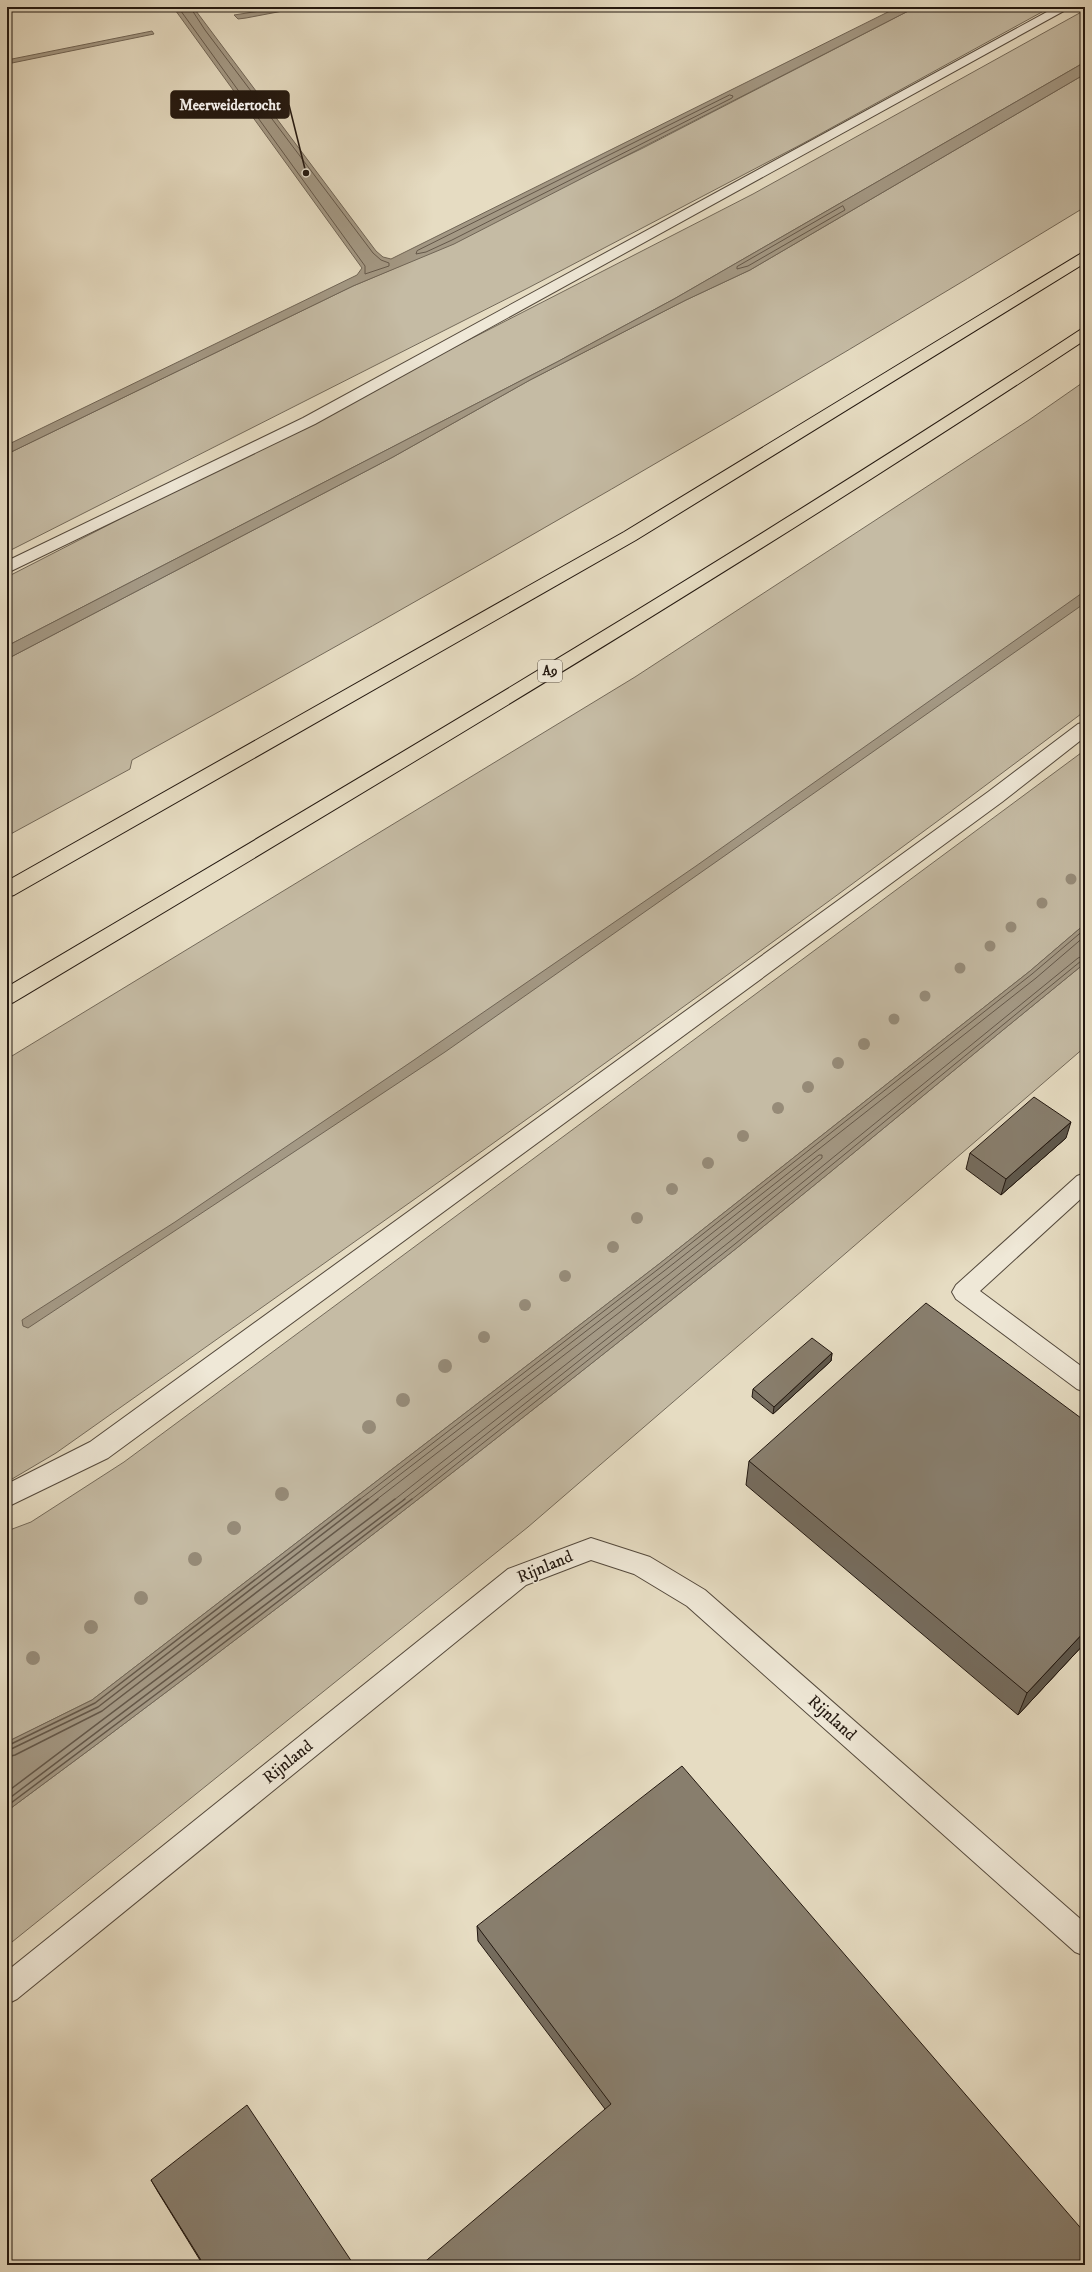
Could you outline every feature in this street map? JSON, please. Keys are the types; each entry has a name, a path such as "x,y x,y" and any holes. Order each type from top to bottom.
{"highway":[{"path":"7,890 630,536 1085,257"},
{"name":"A9","path":"7,997 691,586 986,400 1085,333"}],"street":[{"path":"7,568 309,420 1065,7"},
{"path":"7,1496 99,1450 989,802 1085,728"},
{"path":"1085,1182 964,1292 1085,1382"},
{"name":"Rijnland","path":"7,1989 517,1577 591,1549 641,1565 696,1598 1085,1942"}],"shaded area":[{"path":"916,7 1051,7 802,144 528,288 7,552 7,454 353,286 400,266 643,148"},
{"path":"1085,10 1085,62 674,299 557,362 7,646 7,577 753,194"},
{"path":"1085,74 1085,207 731,420 492,558 132,760 130,769 7,836 7,659 393,457 530,380 686,300 750,270"},
{"path":"1085,381 1085,711 830,900 573,1086 56,1453 7,1482 7,1059 635,677 1029,420"},
{"path":"1085,750 1085,924 1030,971 659,1264 92,1700 7,1742 7,1531 31,1522 124,1462"},
{"path":"1085,963 1085,1047 528,1527 7,1946 7,1811 284,1603 648,1319 782,1212"}],"water":[{"path":"173,7 193,7 376,251 383,257 391,259 898,7 916,7 454,244 353,286 7,454 7,445 357,275 362,268"},
{"path":"286,7 304,7 238,19 234,15"},
{"path":"152,31 154,34 7,64 7,60"},
{"path":"1085,62 1085,74 750,270 686,300 530,380 393,457 7,659 7,646 557,362 674,299"},
{"path":"1085,591 1085,603 445,1052 28,1328 23,1326 22,1320 175,1222 414,1060 696,866"},
{"path":"1085,924 1085,963 782,1212 648,1319 284,1603 7,1811 7,1742 92,1700 659,1264 1030,971"}],"building":[{"path":"1034,1097 1071,1122 1006,1179 970,1153"},
{"path":"926,1303 1085,1421 1085,1631 1027,1693 749,1461"},
{"path":"812,1338 832,1353 774,1407 753,1389"},
{"path":"682,1766 1085,2233 1085,2265 421,2265 611,2104 477,1926"},
{"path":"247,2105 354,2265 204,2265 151,2180"}],"place":[{"name":"Meerweidertocht","path":"306,173"}]}
